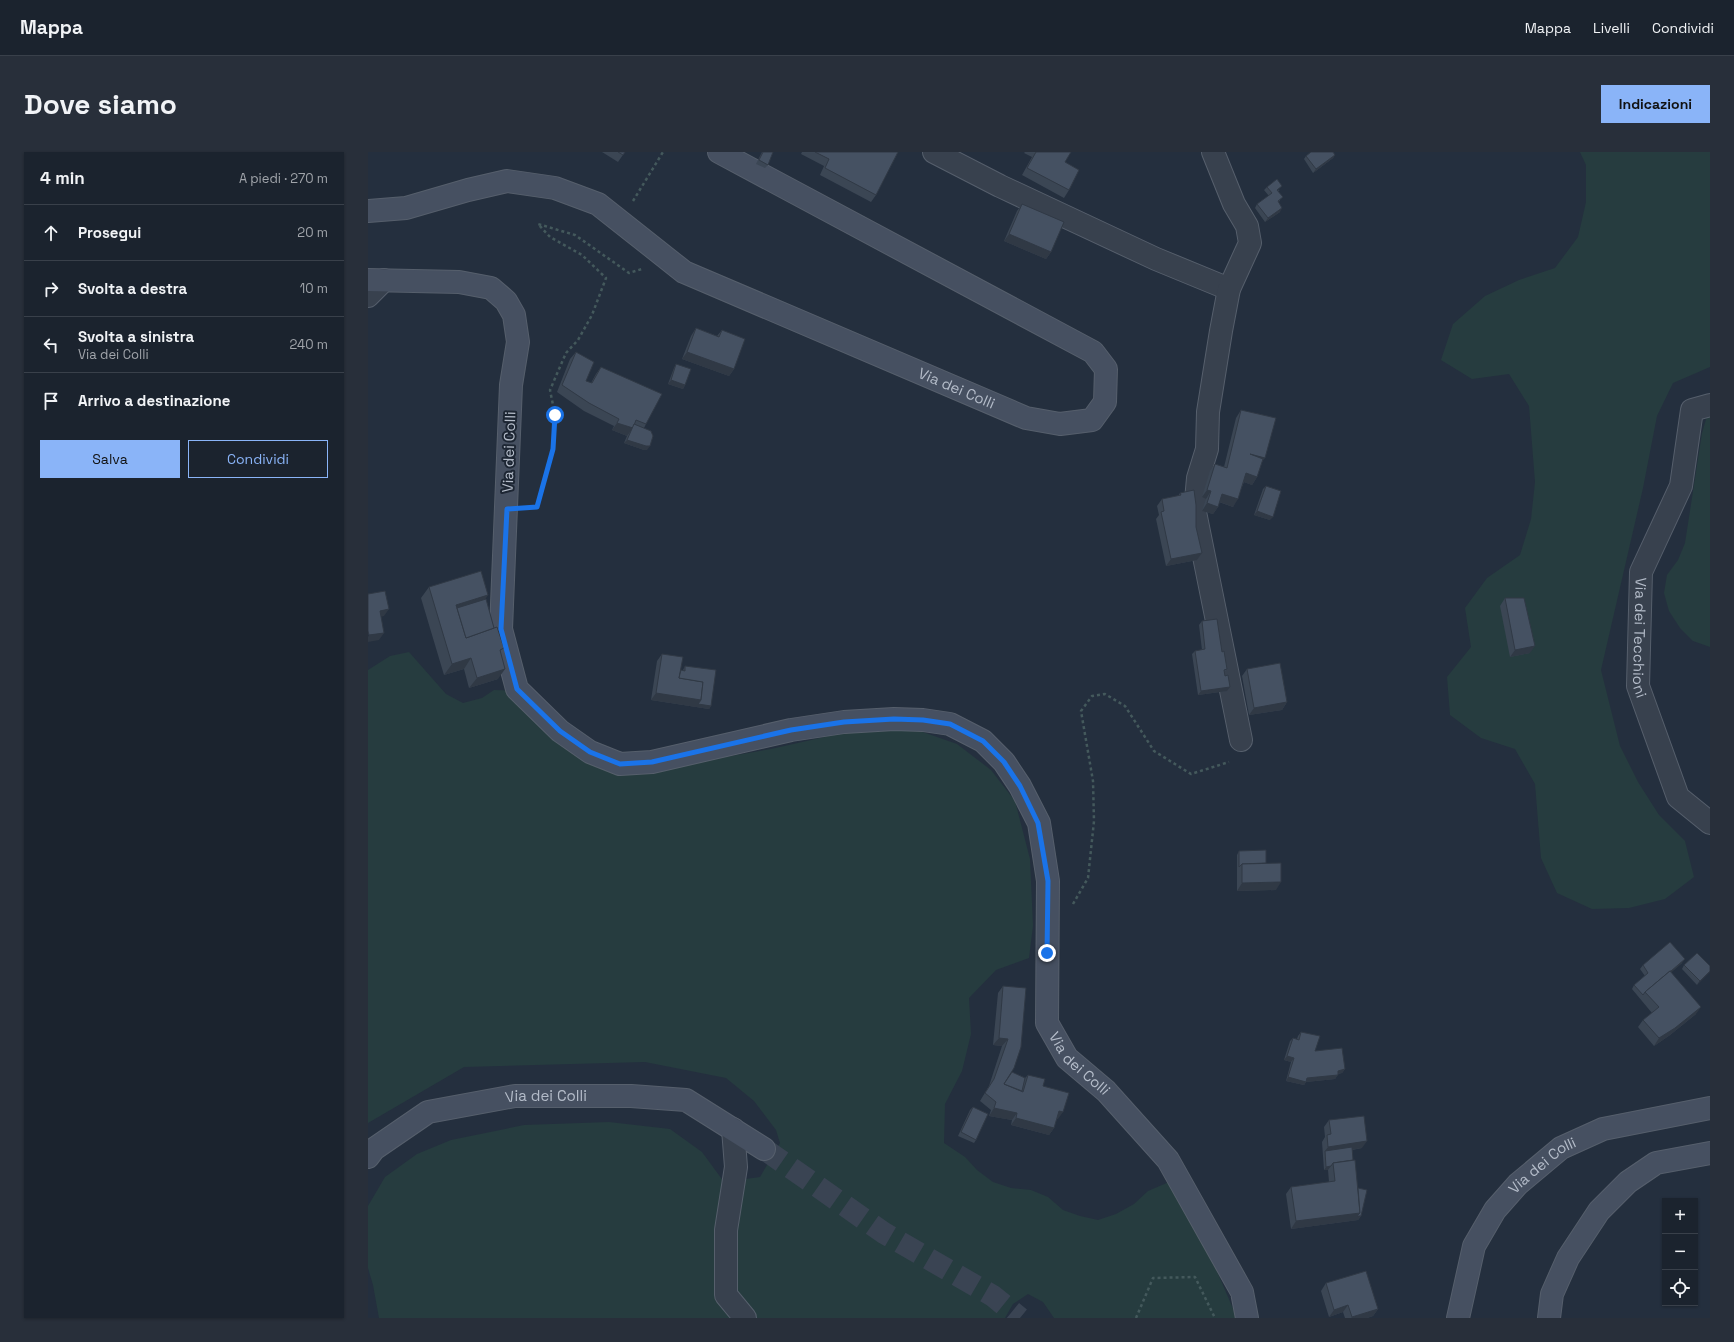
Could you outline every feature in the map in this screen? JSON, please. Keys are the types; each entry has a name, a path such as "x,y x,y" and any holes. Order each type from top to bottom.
{"street":[{"name":"Via dei Colli","path":"368,211 406,208 468,190 507,181 555,188 598,204 684,272 1026,418 1060,424 1092,420 1105,402 1106,369 1093,352 719,152"},
{"path":"934,152 1000,186 1156,259 1229,289"},
{"path":"1213,152 1234,204 1247,226 1250,243 1229,289 1208,412 1207,449 1198,478 1195,512 1242,740"},
{"name":"Via dei Colli","path":"376,280 458,282 491,288 506,301 514,315 518,342 512,385 501,629 517,689 560,731 590,752 620,764 652,762 791,730 844,722 894,719 923,720 950,724 983,741 1004,762 1020,786 1038,823 1048,881 1047,1023 1067,1058 1106,1091 1168,1160 1242,1292 1248,1318"},
{"path":"368,296 376,280"},
{"name":"Via dei Tecchioni","path":"1710,405 1692,410 1681,486 1641,572 1638,686 1678,797 1710,823"},
{"name":"Via dei Colli","path":"368,1157 374,1149 428,1112 515,1096 631,1096 686,1100 764,1149"},
{"name":"Via dei Colli","path":"1458,1318 1474,1246 1495,1210 1518,1184 1561,1148 1603,1129 1710,1108"},
{"path":"733,1129 736,1167 726,1230 726,1295 746,1318"},
{"path":"1549,1318 1552,1294 1568,1258 1599,1211 1628,1182 1656,1163 1710,1153"}],"path":[{"path":"620,221 663,152"},
{"path":"507,509 537,507 553,449 555,415 550,390 566,353 578,340 592,315 606,278 582,254 550,237 538,224 575,235 629,273 643,269 643,239"},
{"path":"1071,911 1073,904 1088,878 1094,821 1093,781 1081,711 1092,696 1105,694 1125,706 1154,751 1191,774 1229,762 1242,740"},
{"path":"1136,1318 1153,1278 1195,1277 1214,1318"}],"green space":[{"path":"1580,152 1710,152 1710,367 1673,383 1657,416 1643,488 1601,670 1620,746 1638,782 1659,815 1685,841 1694,877 1665,899 1629,908 1592,909 1557,893 1541,858 1535,784 1515,749 1481,738 1450,715 1447,677 1471,647 1465,608 1487,578 1520,555 1531,519 1535,482 1529,406 1509,374 1472,379 1441,360 1453,324 1485,296 1519,280 1555,268 1578,237 1586,202 1586,165"},
{"path":"1710,413 1710,647 1693,641 1680,628 1669,611 1664,593 1667,575 1678,560 1685,543 1702,433 1707,416"},
{"path":"409,652 446,694 463,703 482,698 494,690 527,691 608,757 657,769 771,749 860,729 917,730 957,744 991,770 1015,801 1030,859 1033,926 1029,958 996,970 969,998 971,1034 962,1071 945,1104 944,1143 965,1157 977,1170 993,1182 1011,1188 1031,1190 1048,1197 1063,1210 1098,1220 1116,1214 1134,1204 1148,1191 1169,1182 1204,1241 1237,1318 1054,1318 1043,1302 1028,1294 1013,1304 1005,1318 379,1318 373,1285 368,1268 368,1206 385,1177 417,1154 451,1140 524,1125 609,1122 670,1129 702,1152 724,1182 760,1177 780,1143 776,1130 754,1101 726,1078 645,1062 464,1067 368,1123 368,670 390,656"}],"building":[{"path":"618,152 625,152 623,155"},
{"path":"763,152 773,152 768,165 759,160"},
{"path":"815,152 898,152 876,195 825,168 829,159"},
{"path":"1036,152 1071,152 1065,162 1079,170 1069,190 1027,168"},
{"path":"1311,152 1333,152 1335,155 1316,169 1306,156"},
{"path":"1277,179 1282,186 1277,190 1283,197 1278,201 1282,208 1268,218 1257,204 1272,193 1267,187"},
{"path":"1022,204 1064,222 1051,252 1009,234"},
{"path":"696,328 719,337 722,330 745,339 734,369 687,352"},
{"path":"576,352 594,362 586,381 592,383 601,367 662,394 646,424 636,420 633,428 617,423 619,419 589,403 562,385"},
{"path":"676,364 691,369 685,385 671,380"},
{"path":"1241,410 1276,418 1265,458 1250,454 1263,459 1257,477 1246,473 1238,499 1222,494 1218,507 1207,503 1211,491 1207,490 1215,464 1227,468"},
{"path":"634,424 651,431 653,436 650,446 627,440"},
{"path":"1266,486 1281,491 1273,517 1257,511"},
{"path":"1194,490 1196,527 1202,553 1171,559 1161,512 1164,511 1162,499 1181,495 1180,493"},
{"path":"481,571 488,595 456,605 466,638 497,627 504,648 500,650 505,669 477,678 471,658 452,664 429,587"},
{"path":"385,591 389,609 380,611 384,633 369,635 368,594"},
{"path":"1505,598 1524,598 1535,646 1515,650"},
{"path":"486,599 494,628 466,638 457,608"},
{"path":"1217,619 1222,652 1224,651 1227,669 1224,670 1225,676 1228,675 1230,687 1201,691 1195,651 1205,649 1202,621"},
{"path":"662,654 683,657 679,678 703,682 701,700 656,693"},
{"path":"1280,663 1287,702 1254,708 1247,669"},
{"path":"685,666 716,670 711,706 698,704 701,700 703,682 679,678 681,670 685,671"},
{"path":"1266,850 1266,863 1242,864 1239,867 1239,851"},
{"path":"1281,863 1281,882 1242,883 1242,864"},
{"path":"1670,942 1685,959 1643,995 1634,985 1648,973 1643,965"},
{"path":"1697,953 1710,966 1710,971 1700,981 1684,965"},
{"path":"1670,971 1701,1007 1675,1028 1659,1038 1643,1020 1659,1007 1645,992"},
{"path":"1003,986 1026,988 1021,1047 1014,1068 1004,1084 1023,1092 1028,1075 1045,1079 1043,1086 1069,1093 1063,1112 1059,1111 1054,1128 1016,1118 1017,1113 994,1108 996,1102 985,1093 994,1079 1008,1039 999,1038"},
{"path":"1301,1032 1320,1036 1315,1051 1342,1048 1345,1069 1338,1071 1338,1075 1307,1078 1306,1082 1288,1077 1294,1058 1287,1056 1293,1038 1299,1040"},
{"path":"1012,1072 1025,1078 1022,1091 1004,1084"},
{"path":"973,1107 988,1114 976,1140 961,1132"},
{"path":"1364,1116 1367,1141 1328,1147 1327,1135 1331,1134 1329,1120"},
{"path":"1352,1147 1353,1160 1333,1163 1331,1166 1326,1167 1325,1151"},
{"path":"1355,1160 1360,1213 1296,1221 1291,1187 1335,1181 1333,1163"},
{"path":"1358,1188 1367,1190 1361,1216 1357,1216 1360,1213"},
{"path":"1366,1271 1378,1309 1352,1317 1348,1305 1334,1310 1326,1283"}],"tunnel":[{"path":"764,1149 884,1233 993,1296 1020,1318"}],"route":[{"path":"555,415 553,449 537,507 507,509 501,629 517,689 560,731 590,752 620,764 652,762 791,730 844,722 894,719 923,720 950,724 983,741 1004,762 1020,786 1038,823 1048,881 1047,953"}]}
